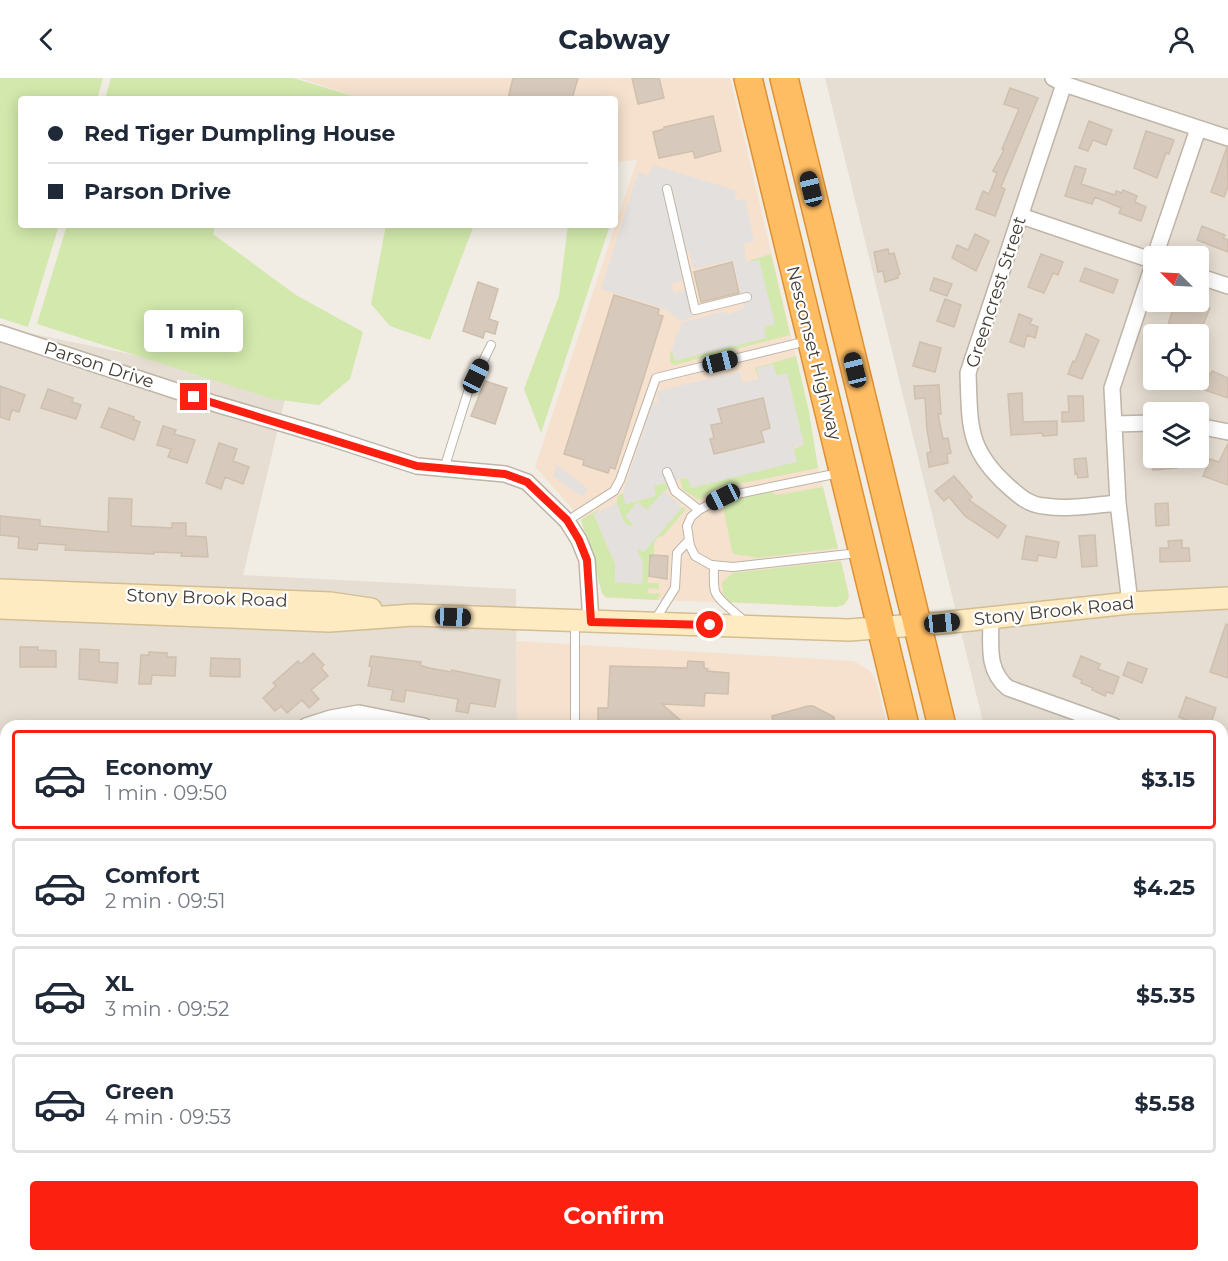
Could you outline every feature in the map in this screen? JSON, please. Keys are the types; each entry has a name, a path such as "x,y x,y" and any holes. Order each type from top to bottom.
{"highway":[{"name":"Nesconset Highway","path":"748,78 904,720"},
{"name":"Nesconset Highway","path":"784,78 941,720"}],"main road":[{"name":"Stony Brook Road","path":"0,590 52,601"},
{"name":"Stony Brook Road","path":"0,608 52,601 330,603 413,615 849,630 1130,603 1228,598"}],"street":[{"path":"1059,81 1228,138"},
{"name":"Greencrest Street","path":"1059,81 1021,216 968,374 969,410 977,450 995,474 1019,496 1034,504 1064,508 1118,503"},
{"path":"1158,246 1198,129"},
{"path":"1021,216 1143,257"},
{"path":"1209,280 1228,286"},
{"path":"1130,603 1118,503 1112,388 1143,294"},
{"name":"Parson Drive","path":"0,333 402,462 444,470 505,474 527,482 567,520 579,540 587,560 583,621"},
{"path":"1114,423 1143,423"},
{"path":"1209,428 1228,432"},
{"path":"991,618 992,668 995,676 1008,688 1097,720"},
{"path":"325,720 359,713 394,720"}],"lane":[{"path":"667,189 695,310 747,297"},
{"path":"567,520 614,491 657,378 811,340"},
{"path":"444,470 468,392 491,345"},
{"path":"667,472 675,491 699,510"},
{"path":"843,472 723,497 699,510 691,518 687,526 690,546 695,556 714,565 733,567 863,553"},
{"path":"652,624 675,588 677,553 689,540"},
{"path":"714,565 714,590 719,600 734,609 749,626"},
{"path":"575,720 583,621"}],"shaded area":[{"path":"299,78 730,78 809,412 817,463 849,593 847,602 836,607 605,598 585,523 535,467 614,228 618,228 618,217 637,160 618,162 618,96 355,96"},
{"path":"825,78 1228,78 1228,720 983,720"},
{"path":"653,165 737,191 734,201 745,199 754,241 744,244 746,262 759,260 775,324 764,327 766,338 675,361 672,350 677,332 680,334 681,323 722,312 730,314 745,307 732,260 694,269 689,252 679,254 685,280 671,284 674,293 685,290 693,317 681,321 665,309 601,289 638,172 649,176"},
{"path":"0,324 29,333 288,387 243,575 516,589 517,720 0,720"},
{"path":"773,364 776,375 787,373 804,445 793,447 797,462 691,488 687,477 654,486 656,496 625,504 623,493 653,402 658,403 657,391 739,372 743,383 759,379 757,368"},
{"path":"557,465 588,489 582,497 553,476"},
{"path":"664,491 682,507 644,552 637,549 643,563 642,584 615,582 615,564 594,514 617,503 624,522 631,527 634,525 625,517 637,502 647,510"},
{"path":"517,641 854,661 869,670 876,680 886,720 517,720"}],"green space":[{"path":"0,78 103,78 98,96 18,96 18,228 58,228 28,327 0,318"},
{"path":"111,78 293,78 353,96 106,96"},
{"path":"66,228 214,228 213,234 296,295 363,332 350,379 319,405 273,399 37,324"},
{"path":"385,228 473,228 430,340 390,326 371,304"},
{"path":"568,228 609,228 541,433 524,389 559,296"},
{"path":"771,254 790,335 674,365 670,362 672,350 675,361 774,324 759,261 748,261"},
{"path":"796,356 809,412 818,468 718,488 699,500 683,490 680,479 689,478 692,488 804,445 786,373 776,375 773,364 759,379 755,368"},
{"path":"666,483 668,488 647,511 638,502 634,525 628,526 619,512 618,496 623,493 626,504 655,496 654,486"},
{"path":"823,487 838,548 759,558 732,552 723,505 725,502 769,491 777,495"},
{"path":"682,507 686,509 663,536 658,537 654,543 654,555 650,555 647,583 659,583 659,589 649,588 647,592 661,593 657,600 606,597 602,593 581,520 600,509 594,515 615,564 615,582 642,584 643,563 636,548 644,551"},
{"path":"841,561 849,597 844,605 836,607 730,602 723,594 722,582 733,573"}],"building":[{"path":"513,78 578,78 573,96 509,96"},
{"path":"632,78 659,78 664,98 638,104"},
{"path":"1010,88 1038,98 1001,187 1005,189 995,216 976,209 983,191 989,194 997,173 993,171 1004,150 1002,149 1019,109 1004,104"},
{"path":"713,116 721,151 695,158 693,151 659,158 653,132 664,129 664,127"},
{"path":"1089,121 1112,130 1106,145 1093,140 1088,151 1079,148"},
{"path":"1146,131 1174,140 1169,154 1166,153 1157,178 1134,168"},
{"path":"1227,147 1228,186 1224,197 1211,192"},
{"path":"1075,166 1086,169 1081,184 1115,195 1116,191 1122,193 1123,190 1137,196 1135,202 1146,207 1141,221 1119,213 1121,208 1095,197 1092,204 1065,196"},
{"path":"1202,226 1225,235 1223,238 1228,240 1228,252 1197,240"},
{"path":"975,234 989,241 976,271 952,258 957,245 968,250"},
{"path":"888,249 889,254 894,253 900,274 898,278 885,282 883,271 878,272 874,252"},
{"path":"1041,254 1063,262 1058,275 1053,273 1044,293 1028,287"},
{"path":"732,262 739,293 701,302 694,272"},
{"path":"1085,268 1118,280 1113,293 1080,281"},
{"path":"934,278 952,284 947,296 930,290"},
{"path":"478,282 498,289 489,319 498,322 495,334 485,331 483,338 463,331"},
{"path":"614,295 659,309 658,315 663,316 615,469 610,467 608,473 583,465 584,460 564,454"},
{"path":"945,299 961,305 954,327 937,321"},
{"path":"1172,312 1208,312 1203,324 1168,324"},
{"path":"1019,314 1032,319 1030,324 1038,327 1035,338 1027,335 1024,347 1010,342"},
{"path":"1086,334 1099,340 1082,379 1068,374"},
{"path":"920,342 941,348 935,372 913,366"},
{"path":"1212,371 1228,378 1228,398 1205,390 1209,390 1209,373"},
{"path":"485,381 507,388 495,424 471,416"},
{"path":"939,385 941,414 938,414 943,439 948,438 951,453 947,454 948,463 929,467 927,453 931,452 925,398 915,399 914,386"},
{"path":"0,386 25,395 19,412 12,410 9,420 0,417"},
{"path":"48,389 73,398 72,402 81,405 76,419 41,408"},
{"path":"1022,393 1023,422 1057,421 1057,435 1043,436 1042,433 1011,435 1008,394"},
{"path":"1068,396 1083,396 1084,421 1062,422 1062,412 1069,412"},
{"path":"763,398 770,428 761,431 764,442 714,454 710,439 714,438 711,425 722,423 718,409"},
{"path":"109,408 134,417 133,419 140,422 134,440 101,427"},
{"path":"163,426 176,430 174,434 195,440 187,463 168,457 171,449 157,445"},
{"path":"219,443 237,449 233,461 249,467 243,484 225,477 221,489 206,483"},
{"path":"1228,443 1228,485 1203,476 1206,468 1209,468 1210,459 1219,462"},
{"path":"1086,458 1088,477 1078,478 1077,473 1075,474 1074,459"},
{"path":"1153,468 1177,468 1153,470"},
{"path":"954,476 972,497 969,500 1006,526 998,538 965,516 949,497 944,501 935,491"},
{"path":"109,498 132,499 131,526 172,528 172,523 186,523 186,536 206,537 208,557 181,556 182,553 65,550 66,545 38,543 37,550 18,548 19,537 0,535 0,516 40,520 40,526 108,532"},
{"path":"1168,503 1169,525 1156,526 1155,504"},
{"path":"1095,535 1097,566 1082,567 1079,536"},
{"path":"1026,536 1059,542 1056,558 1038,555 1037,561 1022,559"},
{"path":"1182,540 1182,548 1189,548 1190,561 1160,562 1160,548 1169,548 1168,541"},
{"path":"650,555 668,556 667,579 649,576"},
{"path":"1226,624 1228,625 1228,678 1210,672"},
{"path":"20,647 38,647 38,650 56,651 56,667 20,667"},
{"path":"80,649 99,650 99,662 118,663 117,683 79,679"},
{"path":"149,652 167,653 167,657 176,657 175,676 152,675 151,684 139,684 141,655 149,655"},
{"path":"313,653 324,665 321,668 328,676 311,690 319,699 309,708 302,700 287,713 281,706 275,711 263,698 276,686 273,683 298,661 301,664"},
{"path":"371,656 421,662 420,665 429,668 451,672 452,670 500,680 495,707 470,703 468,713 456,711 458,699 406,690 404,702 391,700 393,690 368,686 372,667 369,666"},
{"path":"1081,656 1100,664 1098,669 1119,677 1113,694 1107,692 1105,696 1092,690 1093,688 1081,683 1082,680 1073,676"},
{"path":"211,658 240,659 240,677 210,676"},
{"path":"688,661 704,662 704,668 708,669 707,671 729,673 728,694 705,693 704,706 662,704 680,720 598,720 598,708 608,708 610,666 687,668"},
{"path":"1128,662 1147,669 1142,683 1123,675"},
{"path":"1186,697 1216,708 1212,720 1186,720 1179,717"},
{"path":"813,706 834,717 834,720 773,720 772,716"}],"route":[{"path":"194,397 417,466 487,471 505,474 527,482 567,520 579,540 587,560 591,622 710,625"}]}
